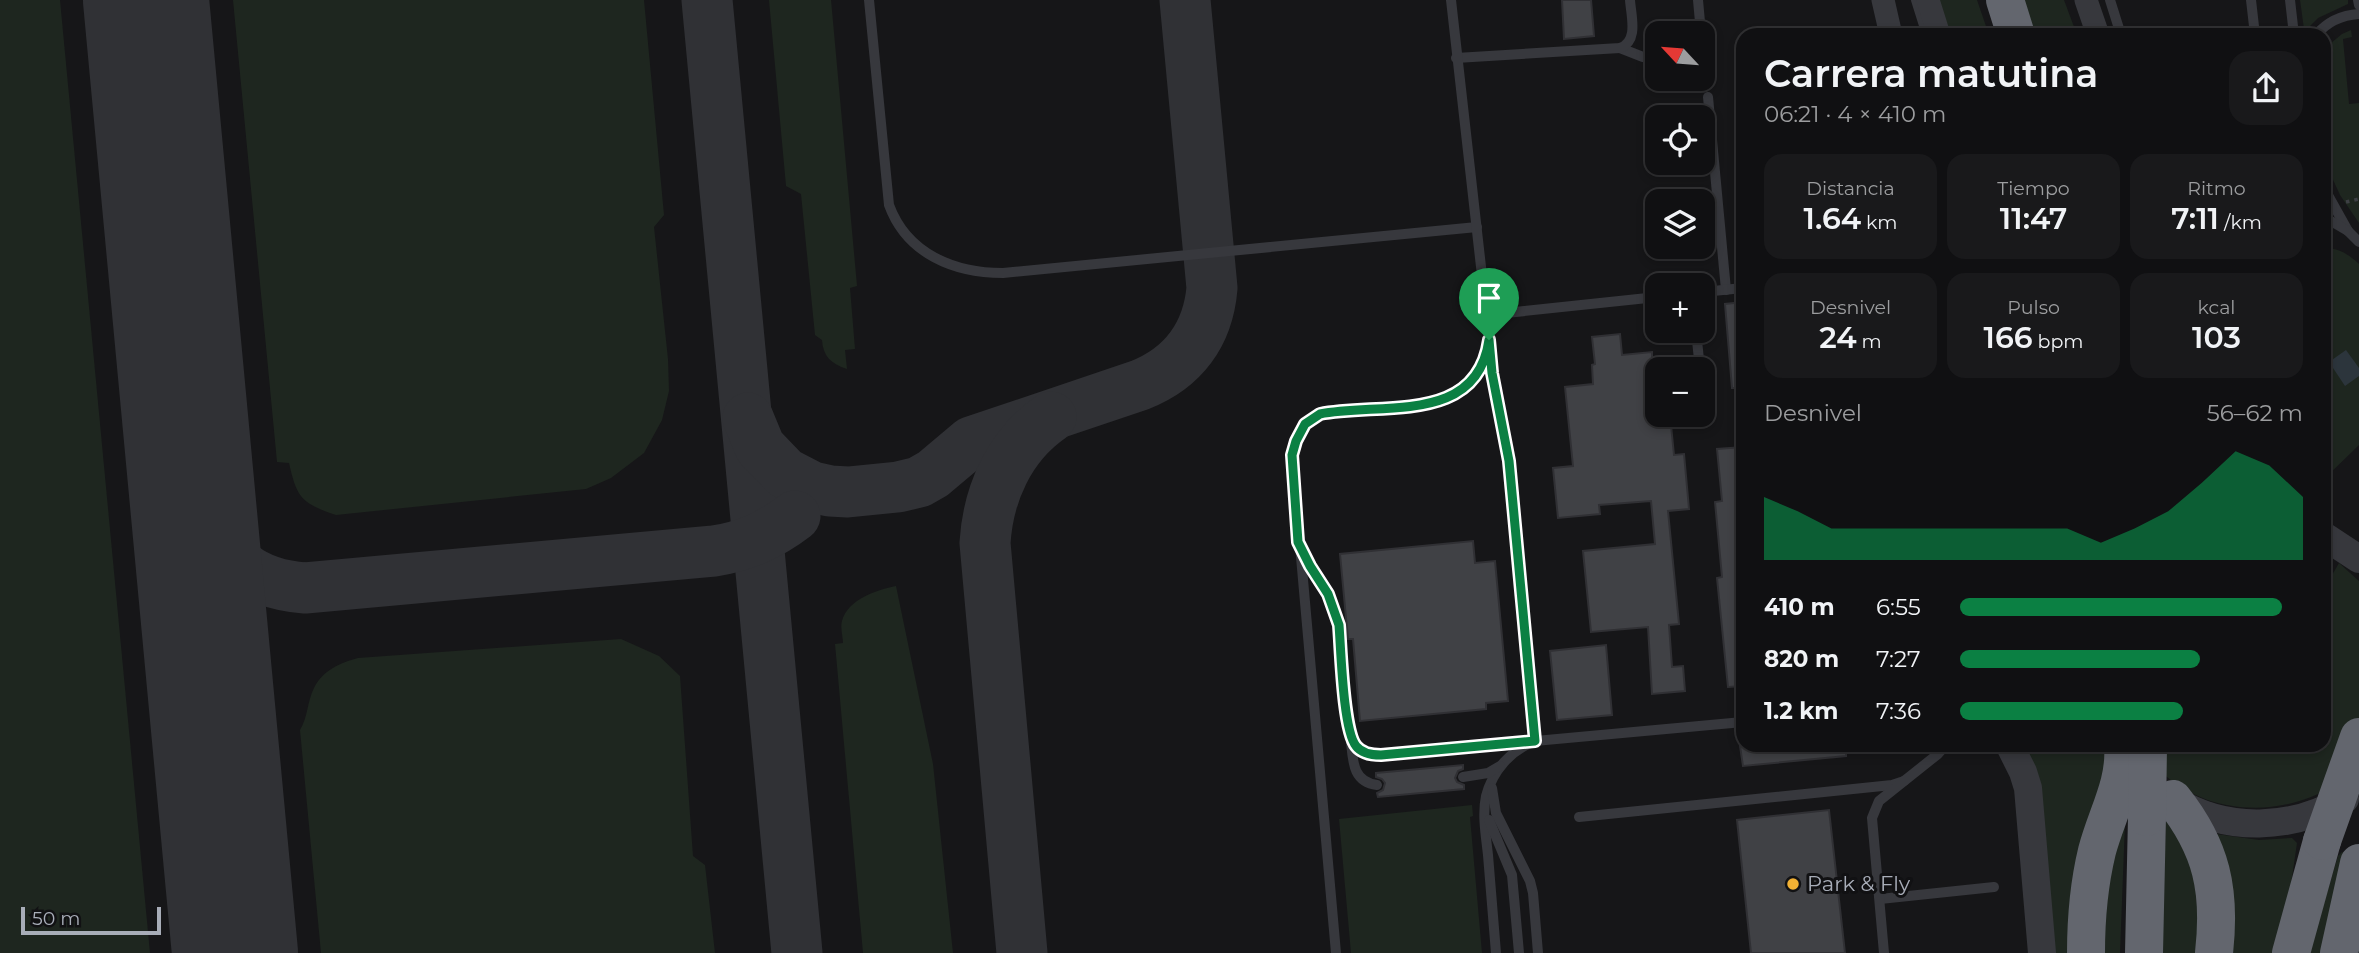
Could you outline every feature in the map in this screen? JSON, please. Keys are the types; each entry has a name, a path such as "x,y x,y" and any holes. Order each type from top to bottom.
{"highway":[{"path":"2005,0 2014,28"},
{"path":"2291,953 2322,841 2359,737"},
{"path":"2086,953 2091,886 2097,851 2129,752"},
{"path":"2134,752 2160,808 2144,953"},
{"path":"2160,808 2189,819 2210,865 2216,892 2214,953"},
{"path":"2339,953 2357,879"}],"street":[{"path":"1883,0 1889,28"},
{"path":"1928,0 1937,28"},
{"path":"2086,0 2096,28"},
{"path":"2331,541 2359,559"},
{"path":"2013,752 2028,788 2042,953"},
{"path":"2160,808 2185,807 2222,820 2259,824 2296,820 2313,815 2346,798 2359,787"}],"lane":[{"path":"869,0 889,205 899,227 916,245 953,267 1003,273 1477,227"},
{"path":"1451,0 1492,373 1509,461 1535,741"},
{"path":"1456,58 1620,48 1632,37 1630,0"},
{"path":"1698,0 1700,21"},
{"path":"1916,0 1925,28"},
{"path":"2110,0 2120,28"},
{"path":"2251,0 2254,28"},
{"path":"2290,0 2293,28"},
{"path":"2358,0 2359,5"},
{"path":"2322,28 2338,18 2359,13"},
{"path":"1620,48 1645,57"},
{"path":"1708,97 1726,289"},
{"path":"2331,201 2348,231"},
{"path":"2331,221 2348,231 2359,242"},
{"path":"1715,290 1736,288"},
{"path":"1487,315 1645,298"},
{"path":"1336,953 1298,542 1292,462 1296,441 1311,418 1324,413 1435,403 1449,398 1464,389 1476,377 1485,359 1489,340"},
{"path":"1298,542 1328,594 1339,625 1354,767 1357,774 1369,784 1377,785"},
{"path":"1349,732 1357,748 1371,755 1736,723"},
{"path":"1496,953 1485,800 1492,774 1518,749 1535,741"},
{"path":"1884,953 1872,814 1878,801 1940,752"},
{"path":"1464,777 1492,774"},
{"path":"1492,774 1496,813 1525,870 1533,893 1538,953"},
{"path":"1579,817 1892,785 1904,781"},
{"path":"1485,800 1489,821 1514,886 1520,953"},
{"path":"1880,899 1994,887"}],"shaded area":[{"path":"0,0 60,0 150,953 0,953"},
{"path":"233,0 644,0 664,215 654,227 669,391 662,420 644,453 611,478 586,489 336,515 315,507 302,498 289,463 277,462"},
{"path":"769,0 831,0 857,286 850,288 855,349 845,350 847,369 829,359 822,340 815,335 801,194 786,186"},
{"path":"1937,0 1977,0 1987,28 1946,28"},
{"path":"2019,0 2064,0 2074,28 2029,28"},
{"path":"2300,0 2348,0 2348,4 2304,28"},
{"path":"2351,30 2352,37 2343,39 2349,104 2359,103 2359,223 2340,195 2331,175 2331,43"},
{"path":"2331,249 2343,252 2359,264 2359,445 2331,472"},
{"path":"2346,350 2359,368 2359,376 2345,386 2331,365 2331,361"},
{"path":"2339,563 2359,581 2359,765 2334,785 2315,795 2272,807 2249,808 2206,799 2185,790 2167,777 2144,752 2331,752 2331,577"},
{"path":"896,586 933,764 953,953 863,953 835,644 843,643 841,623 850,607 872,593"},
{"path":"621,639 659,656 680,676 693,856 705,865 715,953 321,953 300,730 312,693 322,676 339,665 358,658"},
{"path":"2021,752 2107,752 2074,953 2052,953"},
{"path":"1472,805 1473,816 1470,817 1482,953 1351,953 1339,819"},
{"path":"2166,821 2192,857 2202,953 2161,953"},
{"path":"2125,822 2120,953 2095,953 2097,900"},
{"path":"2216,834 2259,840 2292,838 2297,843 2290,891 2275,953 2223,953"},
{"path":"2342,852 2345,853 2324,953 2309,953 2338,856"}],"building":[{"path":"1562,0 1591,0 1594,36 1564,39"},
{"path":"1736,303 1736,388 1732,388 1725,304"},
{"path":"1620,334 1622,355 1652,352 1652,357 1645,357 1645,427 1671,427 1674,455 1684,454 1689,509 1668,511 1679,624 1669,625 1672,667 1683,666 1685,691 1652,694 1648,627 1591,632 1583,551 1655,544 1651,501 1599,505 1600,514 1558,518 1553,468 1573,466 1565,387 1593,384 1592,365 1595,364 1592,337"},
{"path":"1736,448 1736,686 1728,687 1717,578 1722,577 1715,502 1722,501 1717,449"},
{"path":"1473,541 1475,563 1495,561 1508,701 1486,703 1486,709 1360,721 1353,639 1348,639 1340,554"},
{"path":"1606,645 1612,715 1557,720 1550,651"},
{"path":"1741,752 1846,752 1846,756 1743,766"},
{"path":"1463,765 1455,778 1464,785 1464,789 1378,797 1377,793 1383,790 1385,783 1376,777 1376,773"},
{"path":"1829,810 1845,953 1751,953 1737,820"}],"taxiway":[{"path":"707,0 797,953"},
{"path":"748,418 760,447 785,473 812,487 848,492 898,487 919,482 933,474 971,442 1140,385 1155,378 1181,359 1199,335 1210,305 1212,288 1185,0"},
{"path":"1022,953 985,543 991,507 1003,472 1023,442 1051,417"},
{"path":"191,502 225,549 249,571 283,585 305,588 714,551 757,539 795,516"}],"runway":[{"path":"146,0 235,953"}],"place":[{"name":"Park & Fly","path":"1793,884"}],"route":[{"path":"1489,340 1492,373 1509,461 1535,741 1381,755 1364,753 1357,748 1349,732 1339,625 1335,609 1298,542 1292,462 1296,441 1305,424 1320,414 1435,403 1457,394 1476,377 1485,359 1489,340"}]}
